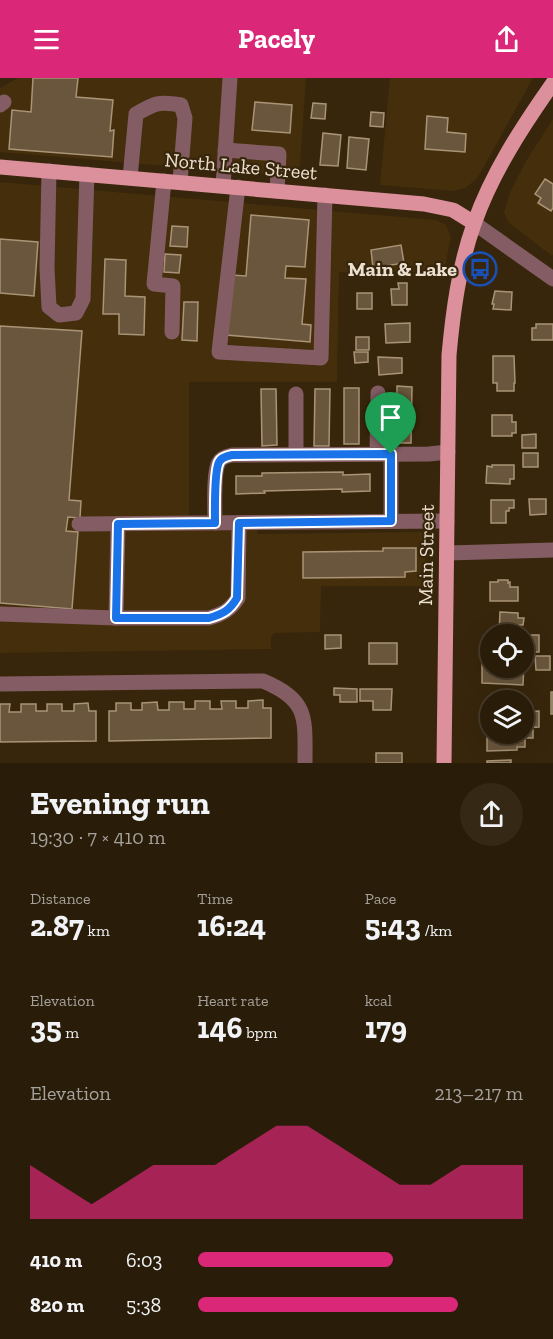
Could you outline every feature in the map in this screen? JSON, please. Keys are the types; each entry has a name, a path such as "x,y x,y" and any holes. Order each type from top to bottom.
{"main road":[{"name":"Main Street","path":"444,763 449,355 452,327 461,272 474,223 497,172 553,83"},
{"name":"North Lake Street","path":"0,167 439,206 453,210 474,223"}],"street":[{"path":"230,78 225,150 230,187 219,352 321,358 325,195"},
{"path":"130,178 136,114 154,103 170,103 181,105 185,118 180,182"},
{"path":"225,150 279,154 277,190"},
{"path":"49,171 46,268 49,307 59,315 76,313 83,298 87,174"},
{"path":"164,181 154,284 173,286 172,332"},
{"path":"474,223 553,279"},
{"path":"378,393 391,521"},
{"path":"296,394 296,454"},
{"path":"215,523 219,461 232,455 448,452"},
{"path":"79,524 447,521"},
{"path":"0,614 209,618 223,613 232,607 237,598 239,523"},
{"path":"116,618 118,524"},
{"path":"447,553 553,550"},
{"path":"0,684 263,681 282,689 296,701 305,719 305,763"}],"shaded area":[{"path":"18,78 306,78 299,177 0,152 0,88"},
{"path":"390,78 533,78 477,179 465,188 452,191 380,185"},
{"path":"553,119 552,256 508,222 504,213 510,192 526,161"},
{"path":"0,182 436,220 446,225 451,237 444,272 339,272 337,382 189,382 189,523 258,523 257,534 425,532 426,586 321,586 320,632 274,633 271,637 271,649 0,653"}],"building":[{"path":"33,78 78,78 76,97 113,100 110,131 114,130 112,157 9,149 12,110 31,112"},
{"path":"255,102 292,105 290,133 252,130"},
{"path":"313,103 326,104 325,119 311,118"},
{"path":"371,112 384,113 383,127 370,126"},
{"path":"427,116 448,118 447,132 466,134 465,152 425,149"},
{"path":"323,133 341,135 338,166 320,165"},
{"path":"349,137 369,139 366,170 347,168"},
{"path":"545,179 553,184 551,211 538,203 541,198 535,194"},
{"path":"251,215 309,220 305,267 286,266 285,278 306,279 302,324 311,325 310,342 226,335 231,275 246,276"},
{"path":"172,226 188,227 187,247 170,246"},
{"path":"0,239 38,242 34,296 0,293"},
{"path":"401,245 404,263 373,268 371,250"},
{"path":"165,254 181,255 179,273 164,272"},
{"path":"105,259 126,260 125,296 145,297 144,335 119,334 119,314 103,314"},
{"path":"398,283 407,283 407,305 392,305 391,289 399,289"},
{"path":"495,291 512,292 511,310 493,309"},
{"path":"357,293 372,293 372,309 357,309"},
{"path":"184,302 198,302 197,341 182,340"},
{"path":"410,323 410,342 386,343 385,324"},
{"path":"536,324 553,324 553,340 532,340 532,328 536,328"},
{"path":"0,326 82,331 69,500 81,501 80,518 68,517 66,531 78,532 72,609 0,603"},
{"path":"356,337 369,337 369,350 356,350"},
{"path":"354,352 368,352 368,362 355,363"},
{"path":"493,356 514,356 514,391 497,391 497,383 493,383"},
{"path":"378,357 402,358 402,373 379,375"},
{"path":"397,386 412,387 411,443 396,443"},
{"path":"344,388 359,388 359,444 344,444"},
{"path":"261,389 276,389 277,445 262,446"},
{"path":"315,389 330,389 329,446 314,446"},
{"path":"492,415 512,415 512,422 516,422 516,433 512,433 512,436 492,436"},
{"path":"536,434 536,448 522,448 522,435"},
{"path":"523,453 538,453 538,467 523,467"},
{"path":"492,465 514,465 514,479 510,479 510,484 486,483 487,466 492,467"},
{"path":"343,472 343,475 370,474 370,491 342,492 342,489 236,494 236,476 262,476 262,473"},
{"path":"529,499 546,499 546,514 530,515"},
{"path":"491,500 514,500 514,508 506,511 506,523 491,523"},
{"path":"383,548 416,548 416,571 405,572 405,577 303,578 303,552 383,551"},
{"path":"498,580 508,580 510,587 518,587 518,601 490,601 490,582 498,582"},
{"path":"500,612 518,613 518,618 524,618 523,624 499,624"},
{"path":"325,635 341,635 341,648 325,649"},
{"path":"534,635 539,635 539,652 534,652"},
{"path":"369,643 397,643 397,664 369,664"},
{"path":"535,656 550,656 550,670 536,670"},
{"path":"482,678 523,678 523,685 482,683"},
{"path":"334,688 357,689 357,702 340,702 340,695 334,695"},
{"path":"360,689 392,689 391,710 373,710 373,701 360,701"},
{"path":"551,692 553,692 553,714 551,714"},
{"path":"263,700 263,708 271,708 271,738 109,741 109,711 116,711 116,703 131,703 131,710 142,710 142,703 157,702 158,710 169,710 169,702 184,702 184,709 195,709 195,701 210,701 210,709 222,709 221,701 236,701 236,708 248,708 248,701"},
{"path":"88,703 89,711 96,711 96,741 0,742 0,704 10,704 9,712 21,712 21,704 36,704 36,711 47,711 47,704 62,704 62,711 74,711 74,704"},
{"path":"534,711 539,711 539,727 534,727"},
{"path":"487,744 525,744 525,747 517,747 517,750 487,751"},
{"path":"376,753 402,753 402,763 376,763"},
{"path":"511,760 511,763 487,763 487,761"}],"place":[{"name":"Main & Lake","path":"480,269"}],"route":[{"path":"391,454 391,521 239,523 237,598 232,607 209,618 116,618 118,524 215,523 217,471 219,461 225,457 232,455 391,454"}]}
